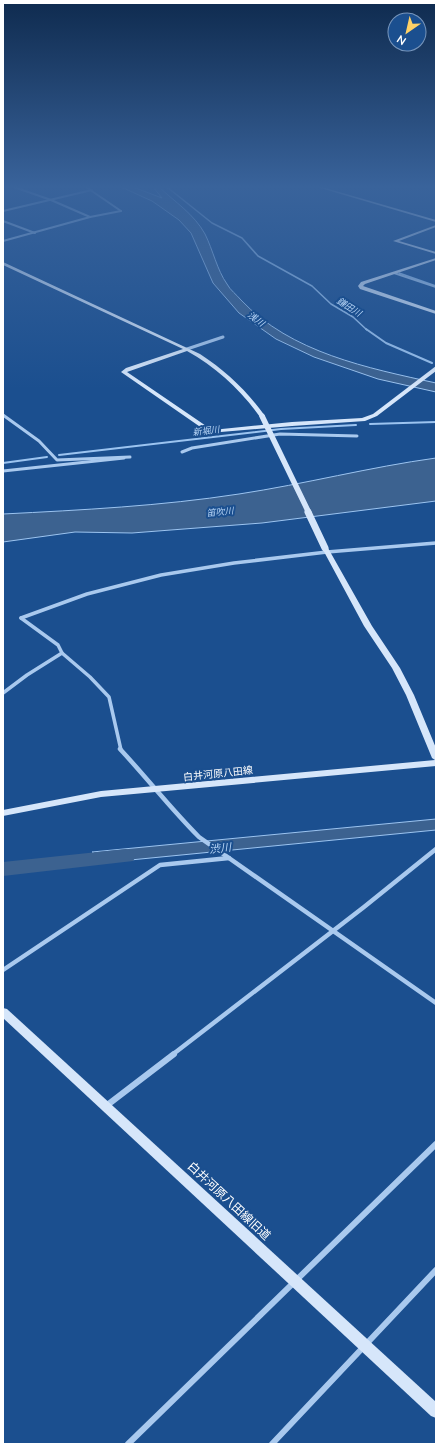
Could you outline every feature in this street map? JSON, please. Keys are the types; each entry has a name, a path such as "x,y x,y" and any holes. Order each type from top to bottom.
{"street":[{"path":"436,260 363,283 360,287 436,313"},
{"path":"3,263 187,349 218,368 246,393 262,416 326,550 368,626 410,695 436,758"},
{"path":"394,273 436,287"},
{"path":"223,337 128,369 124,372 211,432 292,424 363,420 372,417 436,368"},
{"path":"3,414 42,444 58,460 68,461 118,455 130,457"},
{"path":"182,452 192,448 280,434 356,436"},
{"path":"3,471 124,458"},
{"path":"436,544 326,550 161,575 154,579 87,594 21,618 58,645 62,653 90,677 109,697 120,749 158,790 170,808 199,837 436,1003"},
{"path":"3,693 27,675 62,653"},
{"name":"白井河原八田線","path":"3,813 95,796 436,763"},
{"path":"105,1106 436,849"},
{"path":"3,970 160,865 230,858"},
{"name":"白井河原八田線旧道","path":"3,1012 436,1411"},
{"path":"128,1444 436,1144"},
{"path":"272,1444 436,1270"}],"water":[{"name":"浅川","path":"200,255 213,255 220,273 230,288 261,318 283,333 307,346 332,356 384,371 436,383 436,392 378,379 314,357 276,339 239,313 213,283"},
{"name":"笛吹川","path":"436,458 436,501 262,523 132,533 75,532 3,542 3,514 180,502 264,490"},
{"path":"436,819 436,830 110,862 92,852"}],"waterway":[{"name":"鎌田川","path":"257,255 312,286 331,304 353,317 367,330"},
{"path":"399,273 436,286"},
{"name":"鎌田川","path":"366,329 386,343 432,363"},
{"name":"新堀川","path":"370,424 436,422"},
{"name":"新堀川","path":"59,455 281,429 356,425"},
{"name":"新堀川","path":"3,463 47,457"},
{"name":"渋川","path":"3,869 126,856"}]}
